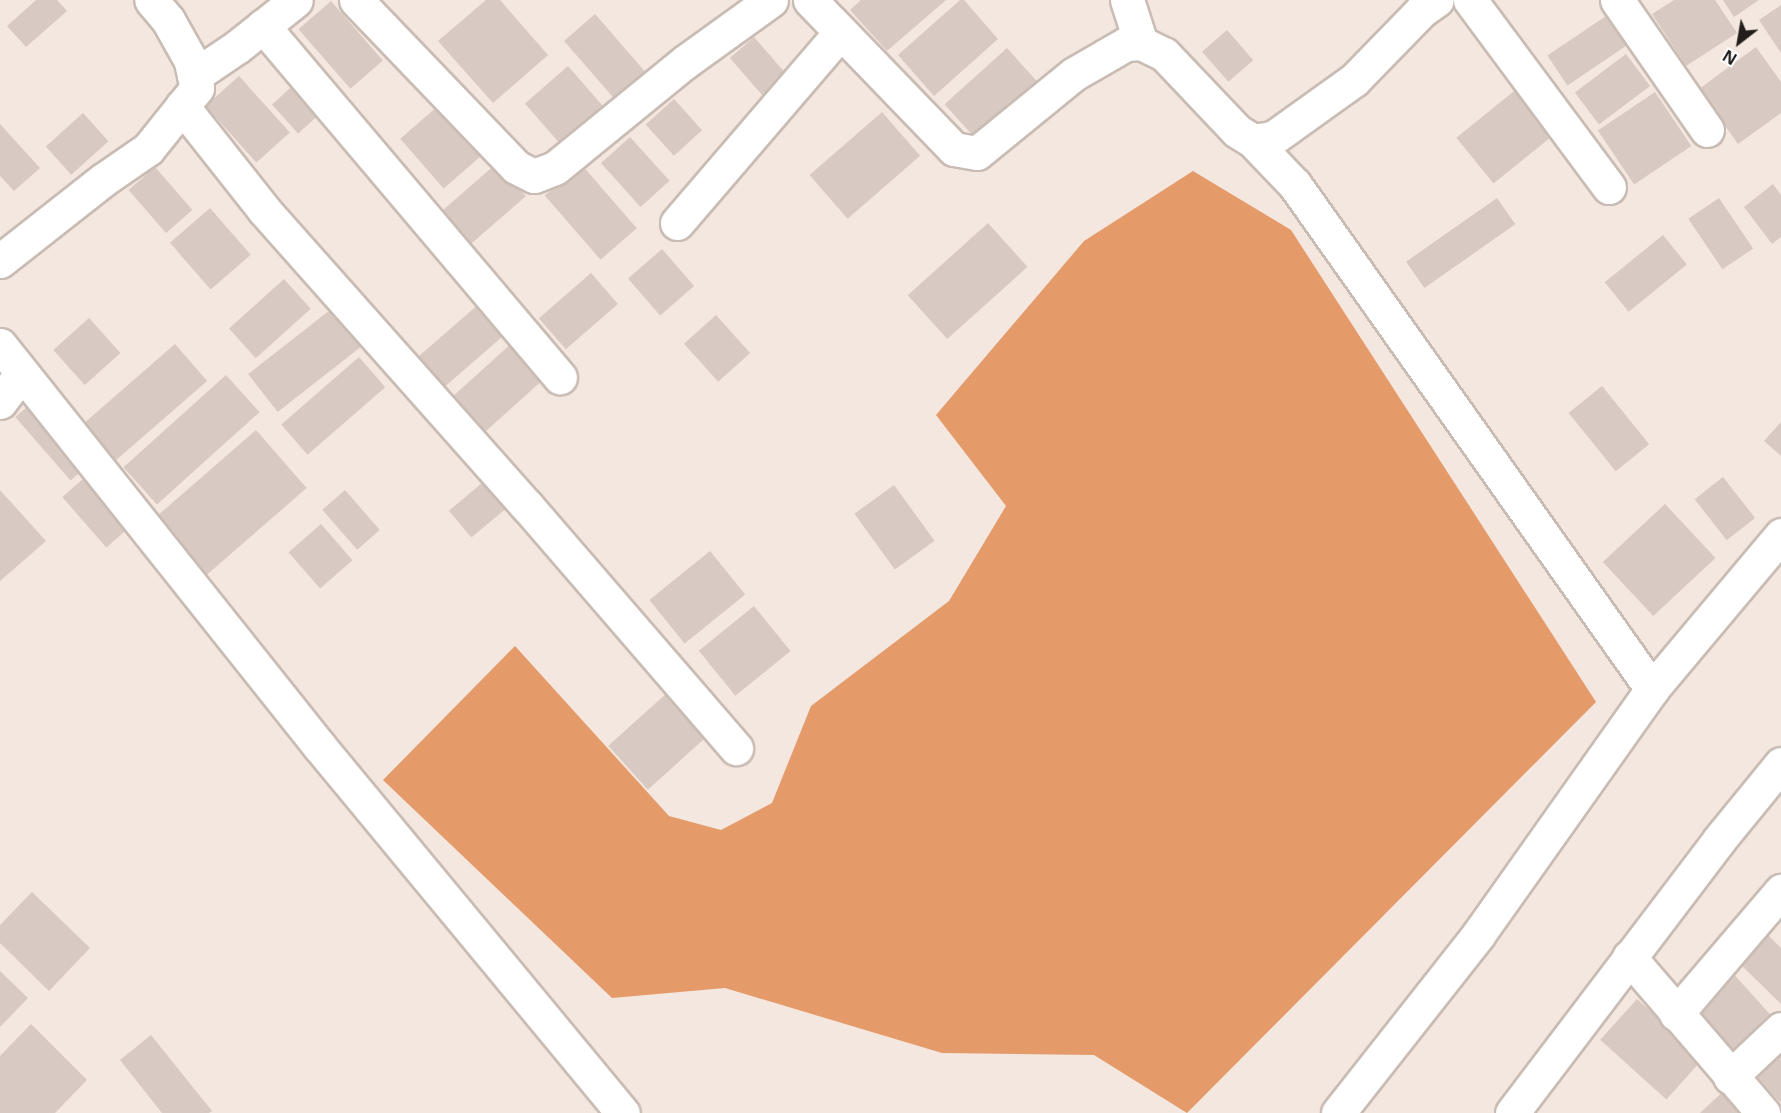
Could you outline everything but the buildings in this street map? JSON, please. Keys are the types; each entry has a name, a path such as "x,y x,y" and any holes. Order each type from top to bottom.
{"street":[{"path":"0,261 102,180 148,149 197,88 191,61 168,20 151,0"},
{"path":"194,76 296,0"},
{"path":"356,0 516,167 534,176 555,168 685,62 771,0"},
{"path":"810,0 954,149 977,153 1074,74 1126,44 1142,44 1164,54 1237,131 1253,141 1295,185 1652,689"},
{"path":"1127,0 1142,44"},
{"path":"1470,0 1609,187"},
{"path":"1617,0 1707,130"},
{"path":"1253,141 1273,138 1354,80 1423,4"},
{"path":"263,26 560,377"},
{"path":"677,224 840,33"},
{"path":"182,106 264,210 527,506 736,748"},
{"path":"0,345 320,747 623,1113"},
{"path":"0,402 22,373"},
{"path":"1338,1113 1478,935 1652,689 1781,535"},
{"path":"1512,1113 1629,957 1781,764"},
{"path":"1676,1014 1781,891"},
{"path":"1629,957 1762,1113"},
{"path":"1730,1077 1781,1029"}],"shaded area":[{"path":"1193,171 1291,230 1596,702 1187,1113 1094,1055 942,1053 725,988 612,998 383,780 515,646 669,816 721,830 772,803 811,706 949,601 1006,506 936,415 1084,241"}]}
